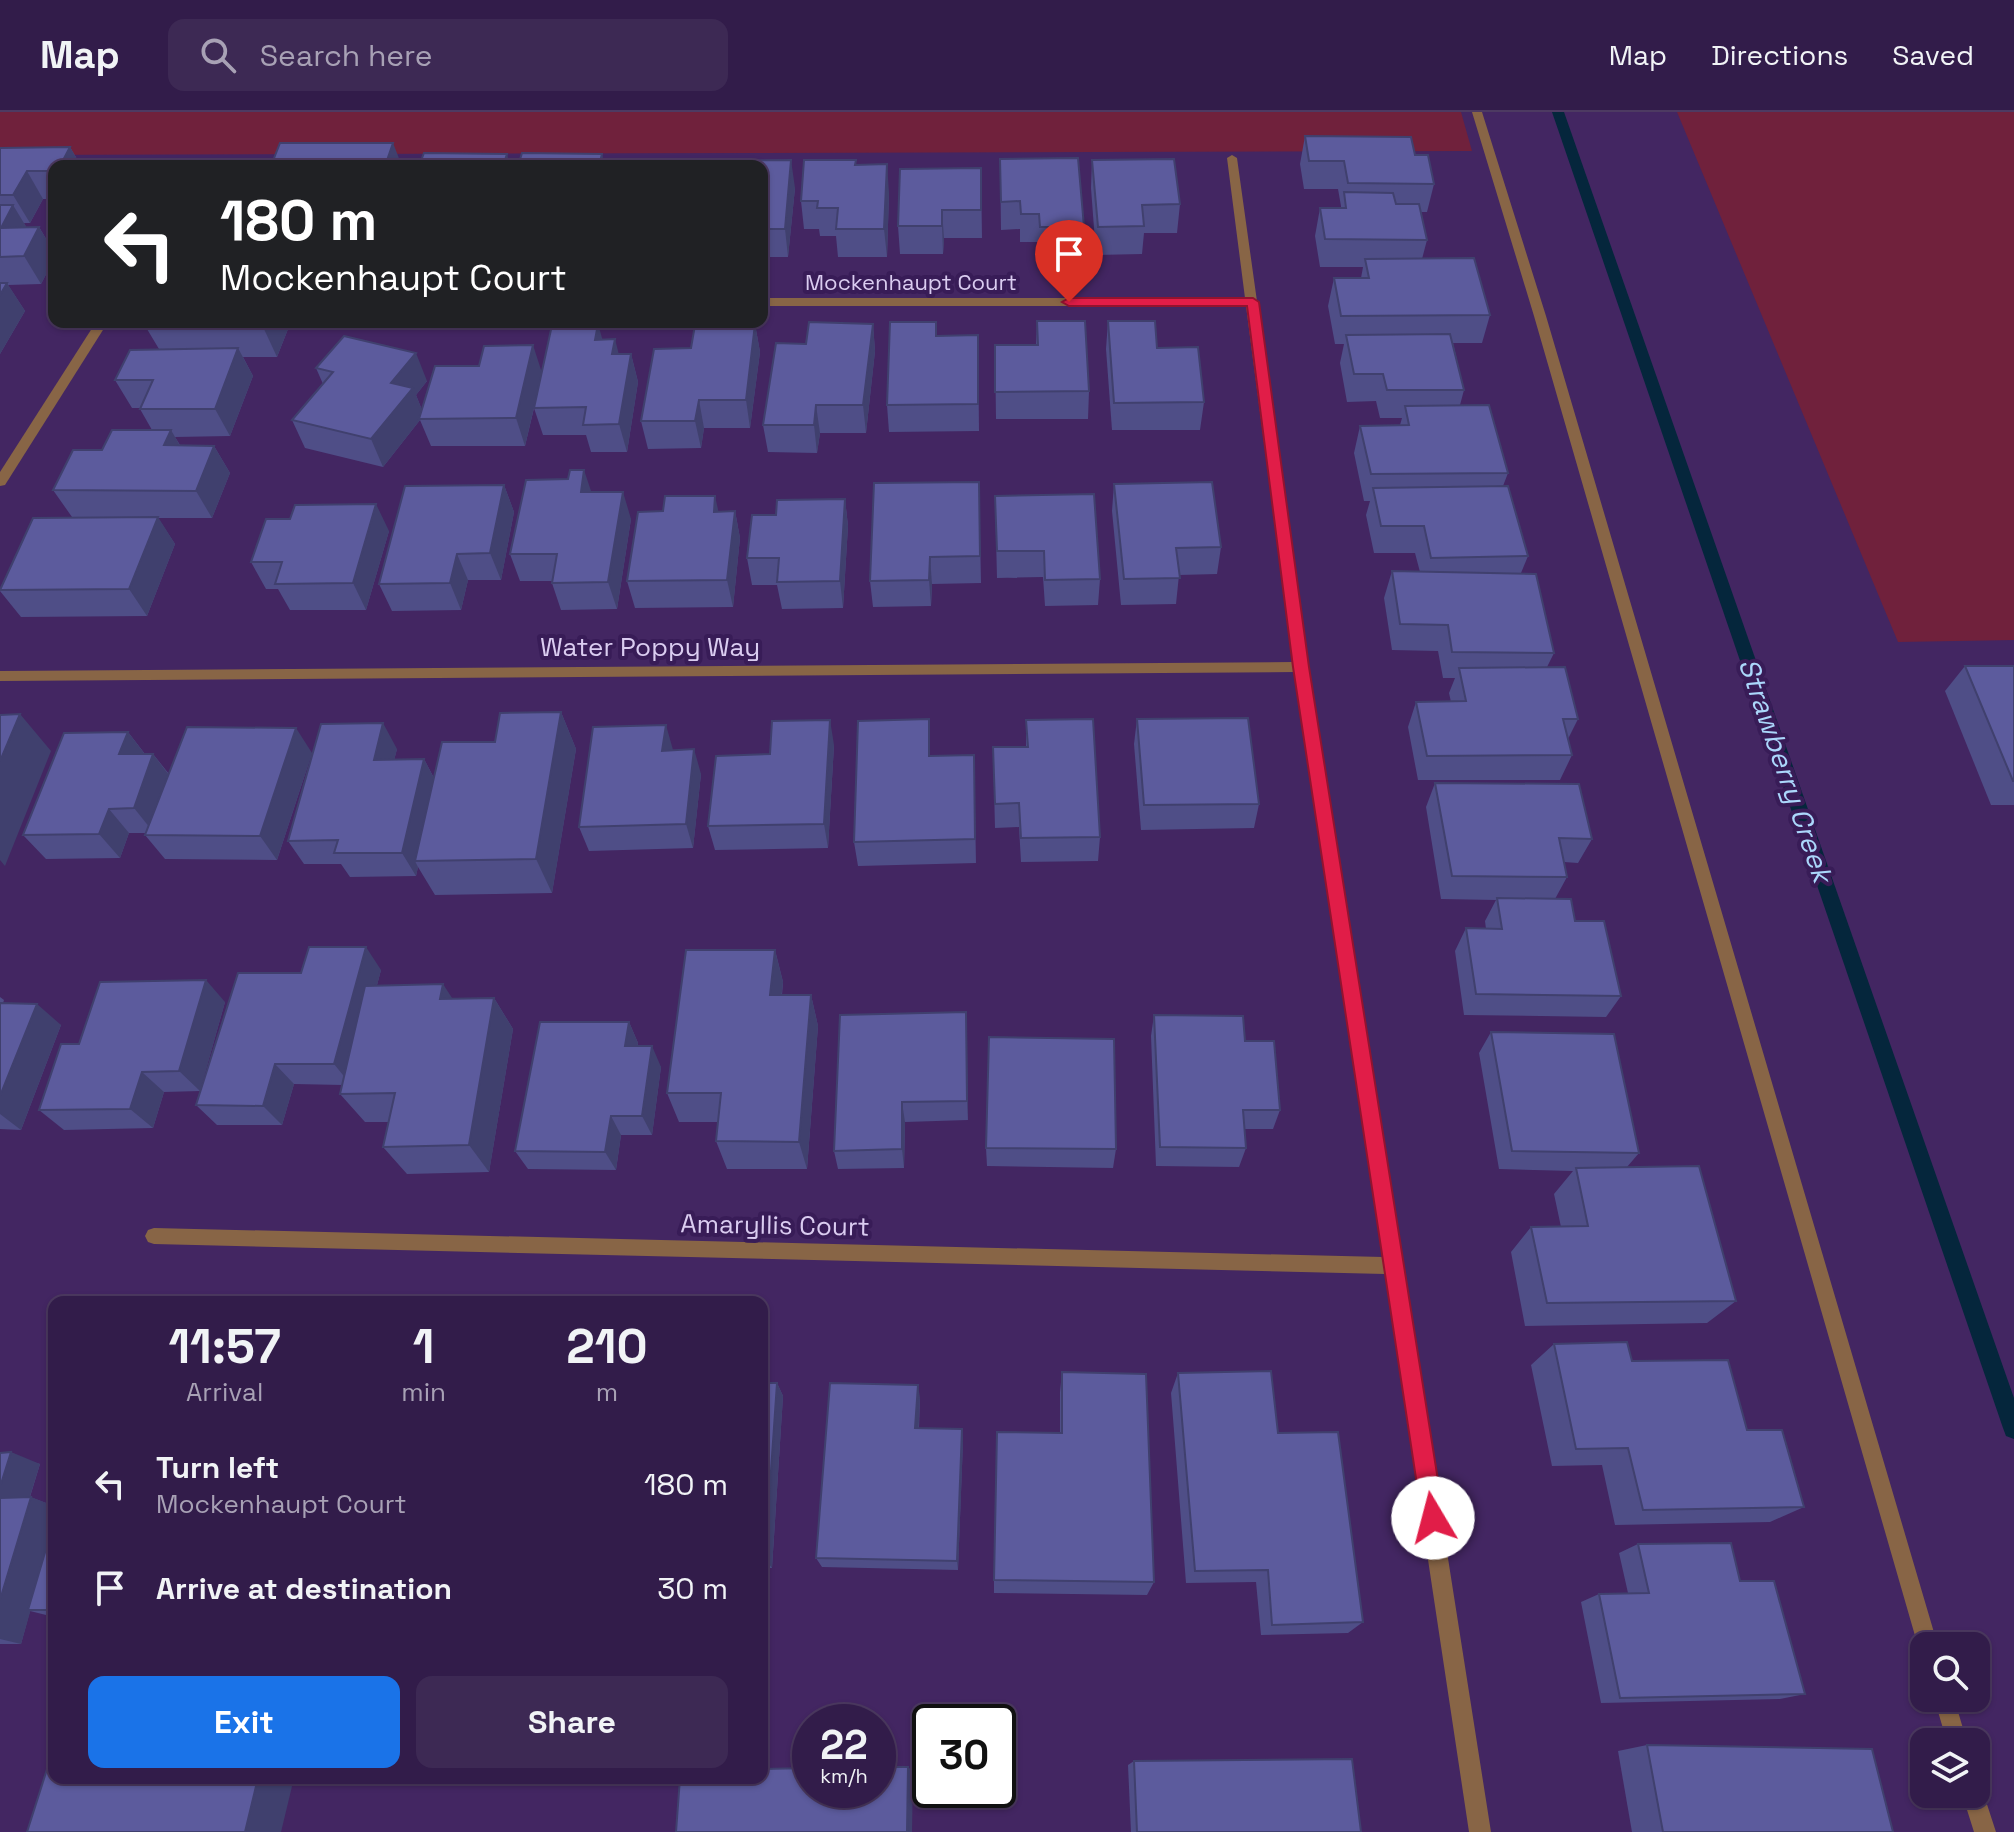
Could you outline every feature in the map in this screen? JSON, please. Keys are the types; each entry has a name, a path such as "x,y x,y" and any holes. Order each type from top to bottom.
{"street":[{"path":"1477,112 1540,316 1924,1632"},
{"path":"1232,158 1301,667 1480,1832"},
{"name":"Mockenhaupt Court","path":"768,302 1253,302"},
{"path":"0,482 98,328"},
{"name":"Water Poppy Way","path":"0,676 1301,667"},
{"name":"Amaryllis Court","path":"154,1236 1395,1266"},
{"path":"1977,1808 1985,1832"}],"shaded area":[{"path":"0,112 1461,112 1472,151 0,155"},
{"path":"1677,112 2014,112 2014,640 1898,642"}],"building":[{"path":"1305,136 1411,137 1415,155 1428,155 1434,184 1348,183 1344,161 1309,161"},
{"path":"280,143 393,143 387,160 273,160"},
{"path":"70,147 63,160 48,160 48,171 27,171 13,195 0,195 0,148"},
{"path":"424,153 507,154 505,160 421,160"},
{"path":"522,153 602,154 600,160 520,160"},
{"path":"1078,158 1084,227 1040,227 1039,214 1021,214 1020,201 1001,202 1000,159"},
{"path":"1174,159 1180,204 1142,205 1144,226 1098,227 1092,160"},
{"path":"768,160 791,160 785,229 768,229"},
{"path":"804,160 856,160 855,165 887,164 884,229 836,229 838,208 817,208 818,201 801,201"},
{"path":"981,168 981,210 942,210 942,226 898,226 900,169"},
{"path":"1344,192 1393,193 1396,204 1419,204 1427,240 1325,239 1320,208 1346,208"},
{"path":"0,205 13,205 1,228 39,227 24,256 0,257"},
{"path":"1474,258 1490,315 1341,316 1334,278 1369,278 1365,259"},
{"path":"0,283 7,283 0,295"},
{"path":"1037,321 1085,321 1089,391 995,392 995,345 1038,345"},
{"path":"1108,321 1155,321 1157,348 1198,347 1204,402 1114,403"},
{"path":"809,322 873,324 863,405 816,405 814,425 763,425 776,343 806,344"},
{"path":"890,322 936,322 936,336 978,335 978,404 887,405"},
{"path":"148,328 264,328 264,329"},
{"path":"551,328 597,328 595,340 615,339 612,354 631,354 619,424 583,425 586,407 534,408"},
{"path":"694,328 755,328 746,400 699,400 695,421 641,421 654,349 691,348"},
{"path":"1450,334 1464,390 1387,390 1383,374 1354,374 1346,335"},
{"path":"344,336 416,353 391,383 413,388 371,439 292,420 333,372 316,368"},
{"path":"533,345 516,418 419,419 435,366 479,366 484,346"},
{"path":"238,348 215,409 140,409 153,380 115,380 130,350"},
{"path":"1489,405 1508,473 1371,474 1360,426 1409,425 1405,406"},
{"path":"112,430 171,430 164,445 214,446 196,491 53,490 73,450 102,450"},
{"path":"570,470 584,470 581,492 623,492 608,582 552,583 557,554 510,554 526,480 568,479"},
{"path":"979,482 980,556 930,557 929,580 870,581 874,483"},
{"path":"1212,482 1221,547 1176,548 1180,578 1124,579 1114,484"},
{"path":"504,485 490,553 457,554 450,583 379,584 405,486"},
{"path":"1508,486 1528,556 1431,558 1424,526 1381,526 1373,488"},
{"path":"1094,494 1100,579 1045,580 1044,551 997,551 995,496"},
{"path":"665,496 715,496 714,512 735,511 727,580 627,581 638,512 663,511"},
{"path":"845,499 840,581 777,582 779,558 747,558 752,515 776,515 777,500"},
{"path":"376,504 353,583 275,584 282,562 251,562 266,519 290,519 295,505"},
{"path":"158,517 129,589 0,590 33,518"},
{"path":"1392,571 1536,574 1554,653 1452,652 1448,625 1400,624"},
{"path":"1965,666 2014,666 2014,781 2013,781"},
{"path":"1565,667 1578,719 1563,719 1572,755 1427,756 1416,702 1466,701 1459,668"},
{"path":"561,712 536,859 415,861 442,742 495,742 500,713"},
{"path":"20,714 0,761 0,715"},
{"path":"1248,718 1259,804 1144,805 1137,719"},
{"path":"929,719 929,756 974,755 975,839 854,842 858,721"},
{"path":"1093,719 1100,837 1021,838 1019,803 995,804 993,747 1028,747 1026,720"},
{"path":"830,720 824,824 708,826 716,756 770,754 772,721"},
{"path":"383,723 374,760 424,759 402,853 334,853 338,840 288,841 321,724"},
{"path":"666,725 662,751 694,749 686,824 579,827 593,727"},
{"path":"187,727 296,728 260,836 145,835"},
{"path":"128,732 119,754 153,754 134,808 109,809 99,834 23,835 64,733"},
{"path":"1435,783 1579,784 1592,839 1559,838 1567,877 1452,876"},
{"path":"1497,898 1571,899 1575,921 1604,921 1621,996 1476,994 1466,928 1502,929"},
{"path":"309,947 366,947 334,1064 275,1064 263,1106 196,1105 238,973 301,973"},
{"path":"686,950 775,950 770,995 811,995 799,1142 716,1141 721,1093 667,1093"},
{"path":"206,980 179,1071 142,1072 130,1109 39,1110 61,1044 79,1044 100,982"},
{"path":"443,984 440,999 494,998 469,1145 383,1147 395,1093 340,1094 365,986"},
{"path":"0,1003 37,1004 0,1096"},
{"path":"966,1012 967,1101 902,1102 902,1149 834,1151 840,1015"},
{"path":"1154,1015 1243,1016 1245,1041 1274,1041 1280,1110 1243,1110 1246,1148 1160,1147"},
{"path":"540,1022 629,1022 625,1046 652,1046 642,1116 611,1116 605,1152 515,1151"},
{"path":"1491,1032 1614,1034 1639,1153 1512,1151"},
{"path":"989,1037 1114,1039 1116,1149 986,1148"},
{"path":"1699,1166 1736,1301 1547,1303 1531,1227 1588,1226 1576,1168"},
{"path":"1627,1342 1632,1361 1728,1360 1747,1430 1782,1430 1804,1507 1643,1510 1628,1448 1576,1449 1554,1344"},
{"path":"1271,1371 1278,1433 1338,1432 1363,1622 1272,1625 1268,1570 1195,1571 1178,1373"},
{"path":"1062,1372 1146,1374 1154,1582 994,1580 997,1432 1062,1433"},
{"path":"768,1383 777,1383 768,1515"},
{"path":"830,1383 918,1385 915,1428 962,1429 957,1561 816,1558"},
{"path":"11,1452 0,1487 0,1453"},
{"path":"31,1497 0,1600 0,1498"},
{"path":"48,1542 48,1610 28,1610"},
{"path":"1731,1543 1740,1581 1774,1581 1805,1694 1620,1698 1599,1594 1649,1593 1638,1544"},
{"path":"1647,1745 1872,1749 1893,1832 1663,1832"},
{"path":"1352,1759 1361,1832 1137,1832 1134,1761"},
{"path":"48,1766 48,1784 257,1784 245,1832 27,1832"},
{"path":"896,1767 908,1767 907,1832 676,1832 680,1784 768,1784 768,1769 792,1768 792,1808 896,1808"}],"waterway":[{"name":"Strawberry Creek","path":"1558,112 2014,1428"}],"route":[{"path":"1069,302 1253,302 1301,667 1433,1518"}]}
